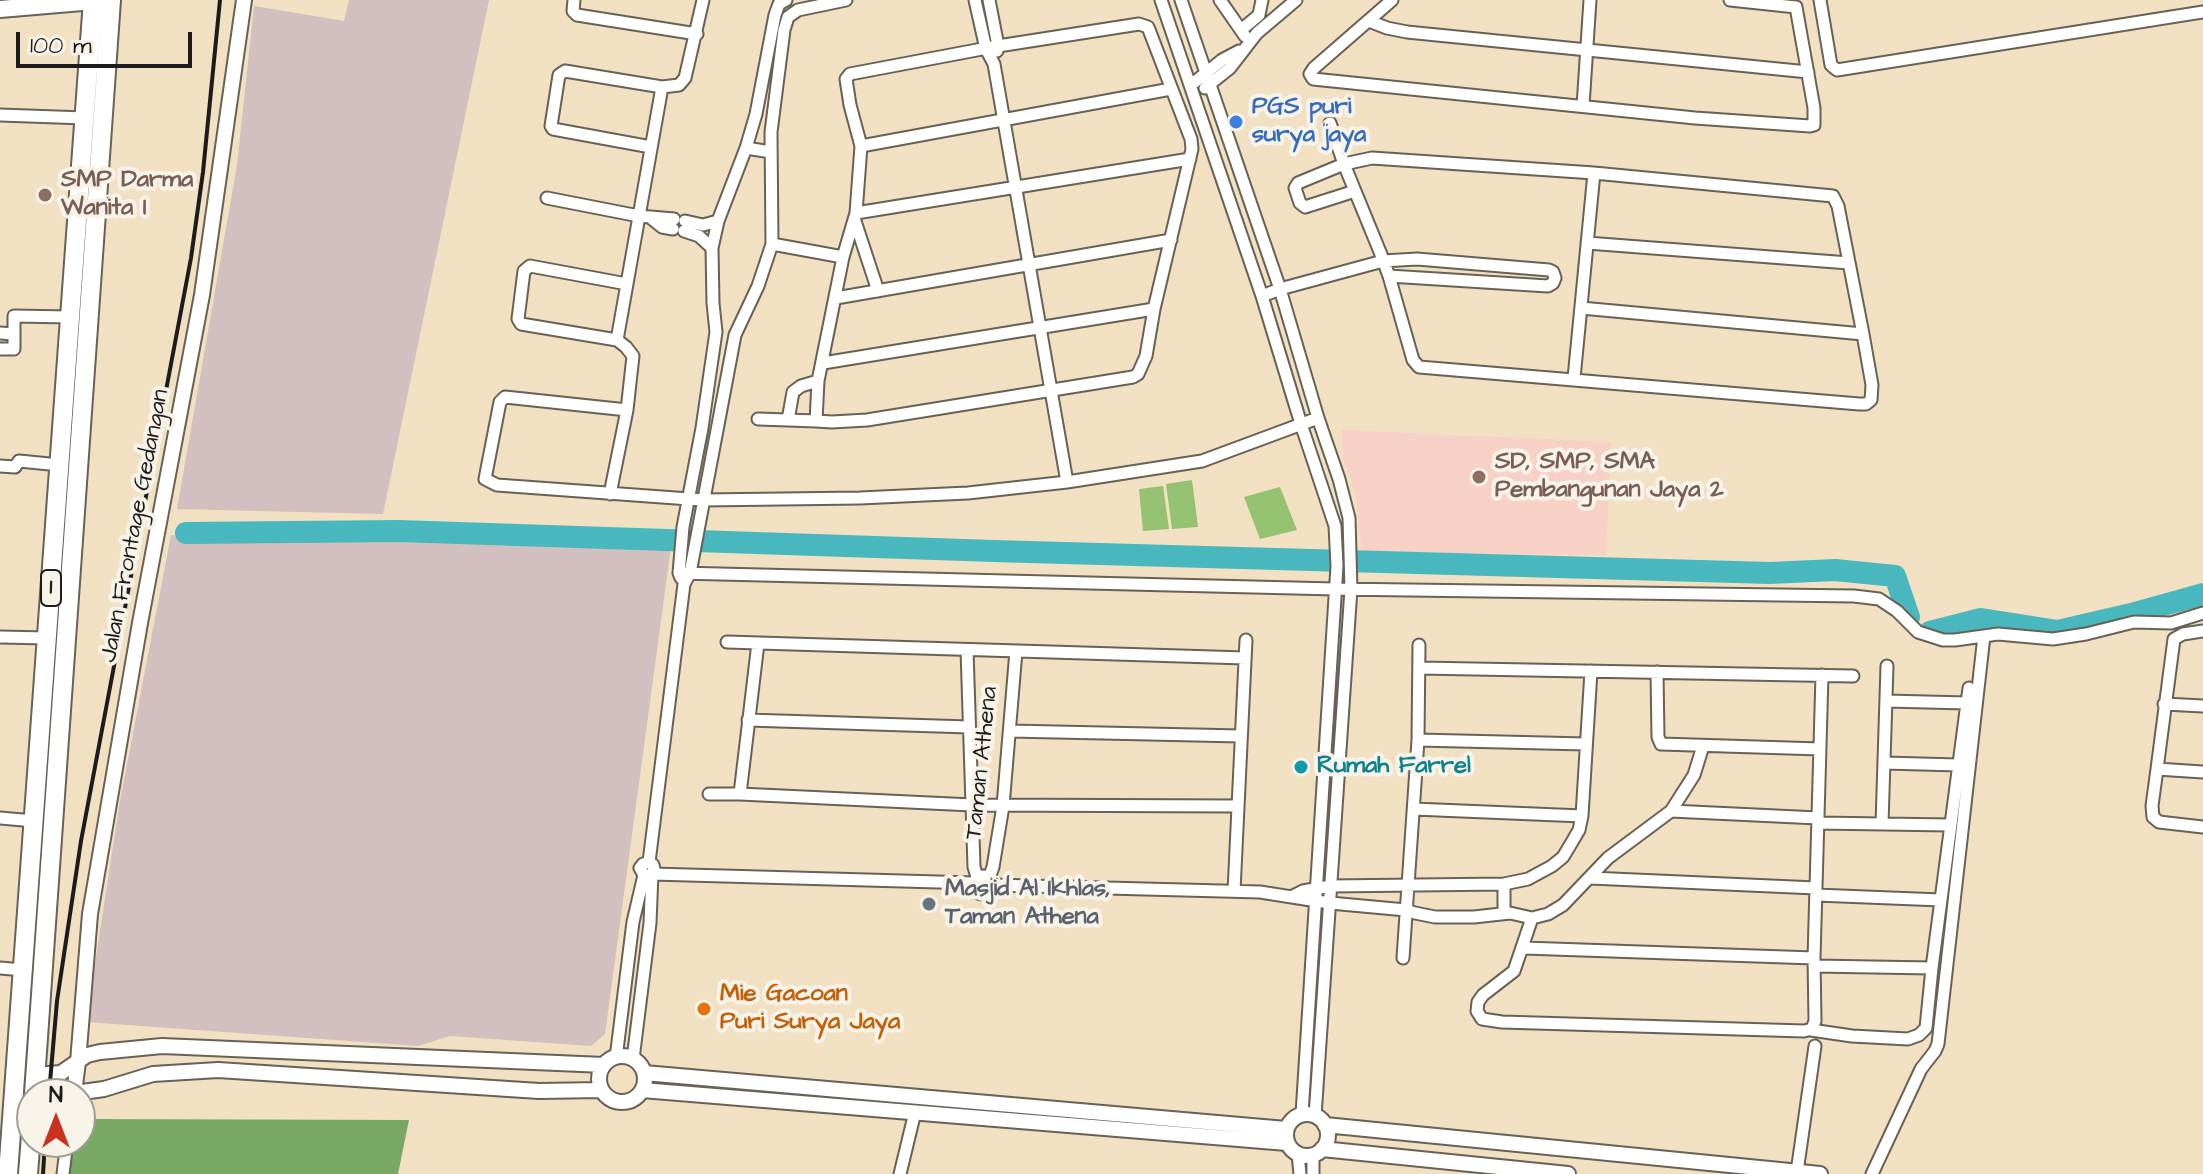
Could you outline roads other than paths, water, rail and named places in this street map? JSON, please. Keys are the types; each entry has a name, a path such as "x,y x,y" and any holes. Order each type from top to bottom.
{"highway":[{"name":"1","path":"19,1078 16,1075 23,970 93,0"},
{"name":"1","path":"30,1078 110,0"},
{"name":"1","path":"8,1174 16,1142"}],"main road":[{"path":"0,9 110,0"}],"street":[{"name":"Jalan Frontage Gedangan","path":"75,1078 90,914 140,623 202,295 244,0"},
{"path":"574,0 573,11 577,15 697,34"},
{"path":"651,147 553,129 559,75 565,71 662,87 679,85 697,34 703,0"},
{"path":"684,577 679,556 716,332 712,248 718,221 756,114 775,15 779,4 786,0"},
{"path":"633,1059 650,923 648,871 684,577 693,556 735,335 758,286 772,244 772,122 786,21 798,10 846,0"},
{"path":"975,0 986,49 994,64 1067,482"},
{"path":"989,0 998,46 994,64"},
{"path":"642,1090 1301,1146 1327,1138 1314,1118 1316,895 1337,566 1335,526 1262,296 1161,0"},
{"path":"1181,0 1280,289 1349,518 1351,589 1314,1118"},
{"path":"1220,0 1243,33 1259,15 1262,0"},
{"path":"1193,90 1208,78 1230,68 1257,33 1296,0"},
{"path":"1392,0 1314,68 1311,78 1315,81 1695,118 1811,126 1815,123 1815,113 1795,7 1730,0"},
{"path":"1583,106 1590,0"},
{"path":"1820,0 1831,65 1837,70 2203,12"},
{"path":"1369,21 1407,32 1808,72"},
{"path":"758,419 816,421 867,420 1138,374 1146,356 1154,309 1190,159 1191,139 1150,30 1144,24 998,46 850,74 845,85 861,146 855,217 843,257 818,381 816,421"},
{"path":"617,340 662,87"},
{"path":"861,146 1171,89"},
{"path":"0,115 85,118"},
{"path":"1330,123 1344,164 1355,191 1389,276 1413,361 1419,367 1866,404 1871,400 1863,334 1838,206 1836,199 1830,195 1594,173 1372,158 1344,164 1297,184 1295,191 1302,206 1308,207 1355,191"},
{"path":"746,148 771,152"},
{"path":"855,217 1190,159"},
{"path":"1574,378 1594,173"},
{"path":"547,198 652,219 665,217 699,236 712,248"},
{"path":"855,217 878,291"},
{"path":"679,225 703,225 718,221"},
{"path":"836,298 1171,240"},
{"path":"1587,243 1849,263"},
{"path":"772,244 843,257"},
{"path":"1262,296 1383,261 1417,259 1551,270 1555,278 1548,286 1389,276"},
{"path":"1417,259 1417,277"},
{"path":"610,494 627,410 633,356 617,340 521,324 518,319 524,271 530,266 627,284"},
{"path":"1527,285 1529,268"},
{"path":"1581,308 1863,334"},
{"path":"823,363 1154,309"},
{"path":"0,349 14,349 14,316 70,317"},
{"path":"716,332 735,335"},
{"path":"0,333 14,334"},
{"path":"788,420 793,392 818,381"},
{"path":"627,410 505,397 500,402 485,479 497,485 703,500 910,497 1067,482 1202,461 1318,418"},
{"path":"702,428 716,430"},
{"path":"0,466 15,467 19,461 60,465"},
{"path":"1329,505 1346,503"},
{"path":"684,577 1854,596 1879,599 1918,632 1933,638 1955,640 1998,634 2053,639 2134,622 2171,623 2203,613"},
{"path":"2203,631 2183,634 2174,639 2152,806 2153,817 2159,822 2203,827"},
{"path":"1873,1174 1921,1069 1938,1044 1984,636"},
{"path":"0,637 47,638"},
{"path":"1234,891 1246,640"},
{"path":"727,642 1245,658"},
{"path":"740,794 758,643"},
{"path":"1403,958 1418,740 1419,645"},
{"name":"Taman Athena","path":"967,650 974,867 983,881 993,867 1003,806 1016,651"},
{"path":"1882,824 1887,666"},
{"path":"1420,668 1853,676"},
{"path":"1316,895 1331,886 1504,884 1535,876 1558,861 1572,842 1582,816 1591,671"},
{"path":"1657,672 1659,742 1663,745 1820,749"},
{"path":"1811,1030 1815,1021 1822,675"},
{"path":"1532,918 1524,948 1512,973 1480,998 1477,1011 1482,1019 1518,1023 1811,1030 1908,1039 1919,1035 1927,1023 1969,688"},
{"path":"1886,701 1967,703"},
{"path":"2164,704 2203,706"},
{"path":"748,720 969,727"},
{"path":"1010,731 1241,736"},
{"path":"1418,740 1586,744"},
{"path":"648,871 1234,891 1291,897 1295,893 1316,895 1330,903 1406,910 1435,917 1504,913 1532,918 1555,911 1608,858 1671,811 1694,775 1703,746"},
{"path":"1884,763 1958,765"},
{"path":"2157,769 2203,772"},
{"path":"709,794 1003,806 1238,806"},
{"path":"1414,809 1582,816"},
{"path":"1671,811 1882,824 1950,825"},
{"path":"0,818 34,821"},
{"path":"633,1059 644,1073 642,1090 632,1100 612,1100 602,1090 600,1078 610,1062 633,922 648,871"},
{"path":"1590,878 1941,900"},
{"path":"1504,884 1504,913"},
{"path":"1524,948 1932,968"},
{"path":"0,968 23,970"},
{"path":"52,1078 87,1055 162,1046 610,1062 633,1059"},
{"path":"1797,1172 1815,1046"},
{"path":"96,1090 153,1074 218,1070 539,1091 602,1090"},
{"path":"644,1073 1568,1174"},
{"path":"900,1174 915,1112"},
{"path":"1313,1174 1292,1119 1314,1118 1820,1174"},
{"path":"1300,1174 1301,1146"}],"waterway":[{"path":"186,533 399,531 1770,573 1835,570 1895,576 1909,617"},
{"path":"1930,632 1981,619 2058,631 2203,594"}],"railway":[{"path":"50,1078 57,1001 81,841 191,258 220,0"},
{"path":"43,1174 44,1158"}],"place":[{"name":"PGS puri surya jaya","path":"1236,122"},
{"name":"SMP Darma Wanita I","path":"45,195"},
{"name":"SD, SMP, SMA Pembangunan Jaya 2","path":"1479,477"},
{"name":"Rumah Farrel","path":"1301,767"},
{"name":"Masjid Al Ikhlas, Taman Athena","path":"929,904"},
{"name":"Mie Gacoan Puri Surya Jaya","path":"704,1009"}]}
